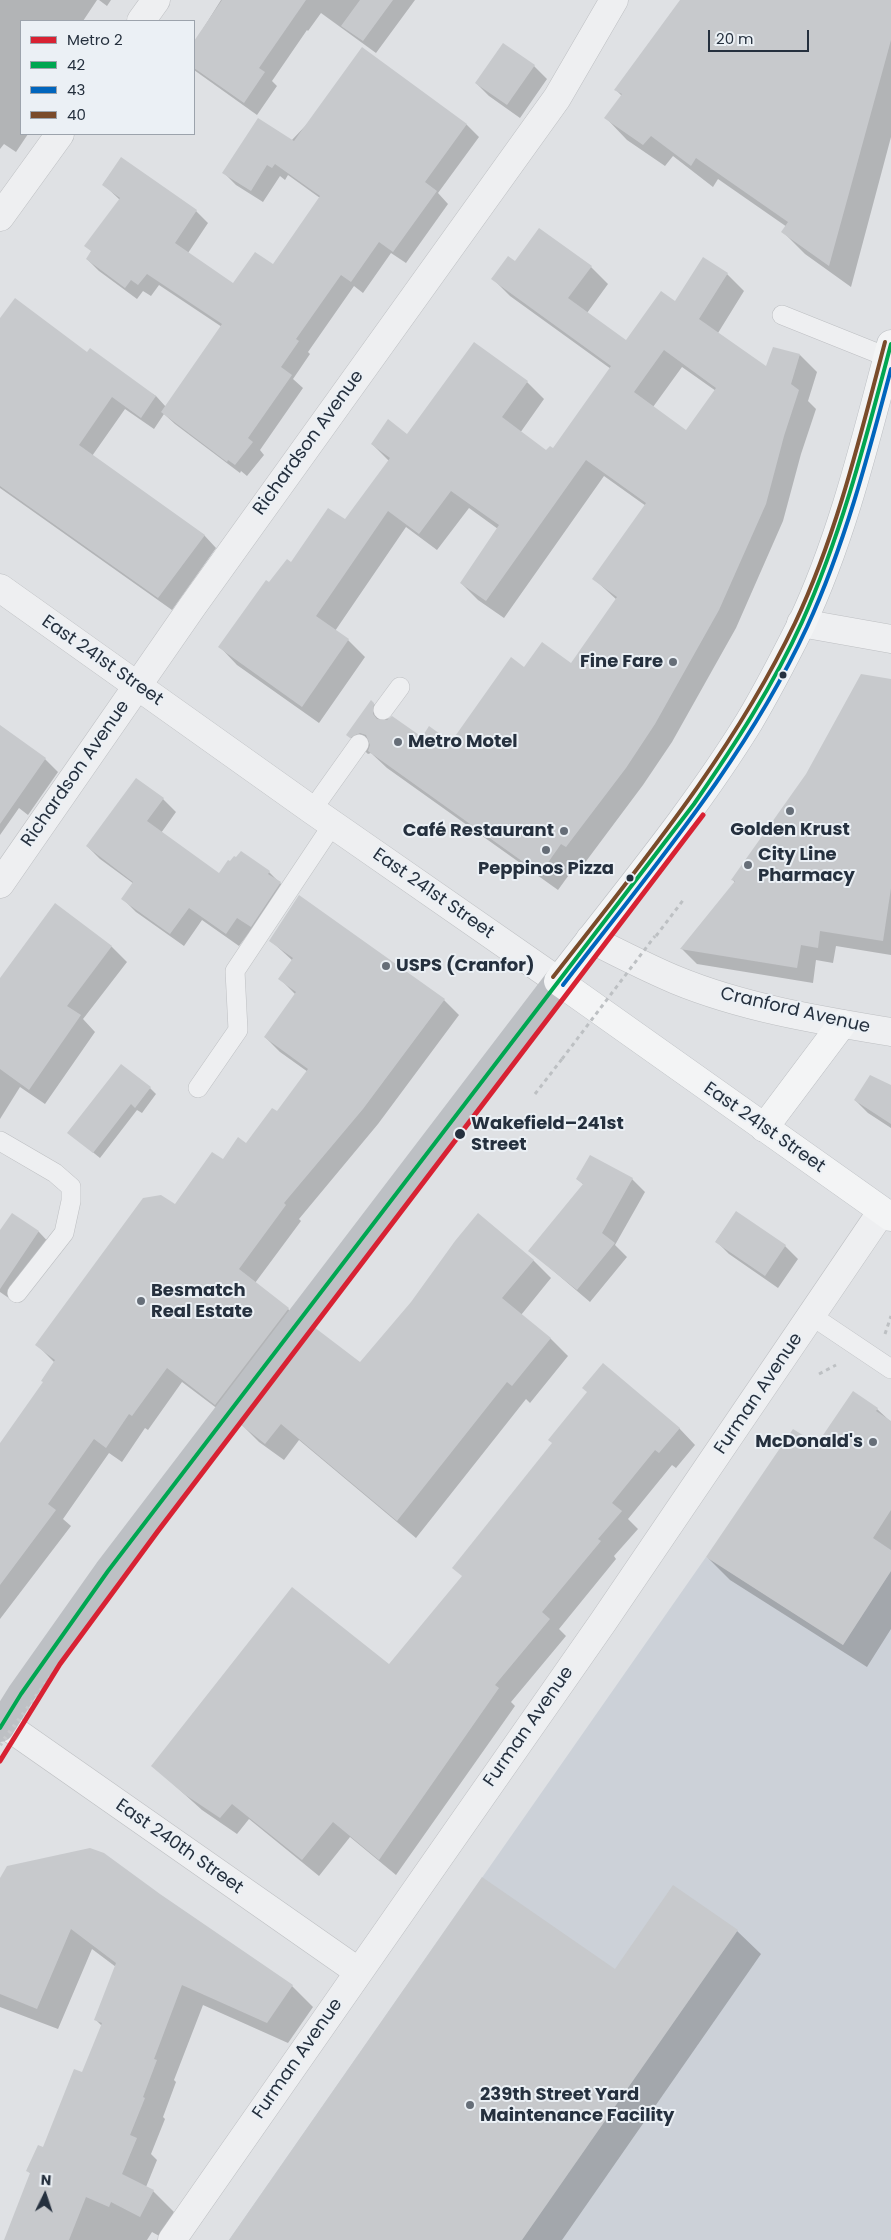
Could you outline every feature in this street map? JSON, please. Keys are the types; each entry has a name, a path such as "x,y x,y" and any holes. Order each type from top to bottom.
{"main road":[{"path":"1,1724 108,1571 694,804 722,763 754,713 801,623 836,535 889,350"},
{"name":"East 241st Street","path":"558,981 886,1214"},
{"path":"764,1128 842,1024"}],"street":[{"path":"142,20 156,0"},
{"name":"Richardson Avenue","path":"0,884 137,686 557,98 614,0"},
{"path":"0,217 59,135"},
{"name":"East 241st Street","path":"0,588 322,817 558,981"},
{"path":"801,623 891,639"},
{"name":"Cranford Avenue","path":"590,939 676,980 709,991 771,1010 891,1032"},
{"name":"Furman Avenue","path":"172,2240 608,1614 812,1316 886,1214"},
{"name":"East 240th Street","path":"1,1724 359,1972"}],"lane":[{"path":"782,315 889,350"},
{"path":"383,710 400,687"},
{"path":"198,1088 238,1030 235,971 322,817 359,744"},
{"path":"0,1141 55,1173 71,1188 72,1201 64,1233 17,1293"},
{"path":"812,1316 891,1369"}],"path":[{"path":"535,1094 684,900"}],"shaded area":[{"path":"706,1557 843,1645 891,1571 891,2240 229,2240"}],"building":[{"path":"222,0 306,0 259,68 265,72 244,103 195,69 195,40"},
{"path":"360,0 393,0 363,41 341,26"},
{"path":"680,0 891,0 891,40 829,266 781,232 788,222 696,158 691,166 651,136 643,145 604,118 622,94 614,90"},
{"path":"503,43 535,65 507,105 475,83"},
{"path":"362,47 467,124 425,182 437,191 393,252 379,242 351,282 341,275 296,339 299,341 281,367 292,375 248,438 253,442 235,465 228,460 227,462 161,412 222,324 147,274 138,285 131,280 125,288 86,259 91,251 84,246 120,198 102,185 121,157 197,210 175,243 233,283 255,252 273,264 320,196 275,164 272,168 267,165 251,191 222,173 258,118 294,141"},
{"path":"539,228 592,266 568,298 626,340 661,291 675,301 703,257 728,273 699,319 766,366 773,347 800,354 791,384 799,390 784,436 766,504 719,610 655,724 626,768 566,847 561,844 540,874 368,751 370,745 366,735 360,733 350,738 346,735 371,700 374,703 373,714 377,719 387,720 392,716 422,737 429,726 451,742 511,657 524,667 542,642 571,663 617,597 592,579 646,503 586,460 486,601 460,583 499,525 451,491 419,534 388,511 316,616 349,639 302,707 218,647 266,580 269,582 287,559 291,562 328,508 345,519 390,458 371,444 388,419 407,434 474,342 528,381 502,417 546,450 550,446 553,448 611,366 491,279 508,256 515,261","holes":["664,350 716,388 686,430 634,392"]},
{"path":"15,298 87,352 90,348 156,396 141,418 112,397 79,445 205,535 158,598 0,486 0,318"},
{"path":"861,674 891,679 891,888 883,941 820,931 818,948 801,945 797,968 680,949 735,881 731,880 806,774"},
{"path":"0,725 46,758 0,824"},
{"path":"136,778 164,798 147,821 219,873 228,860 230,861 234,856 236,857 241,851 270,871 268,874 281,882 251,927 237,918 226,934 189,908 170,934 121,899 133,882 86,846"},
{"path":"299,895 445,999 363,1109 284,1203 286,1205 239,1269 289,1308 215,1405 167,1368 132,1416 129,1414 106,1448 94,1439 48,1504 56,1510 0,1585 0,1443 43,1382 41,1381 55,1360 35,1345 143,1198 161,1195 175,1204 212,1152 223,1159 238,1137 246,1143 272,1108 277,1111 308,1069 264,1037 296,992 278,979 293,958 269,941"},
{"path":"55,903 112,946 67,1006 81,1015 29,1090 0,1069 0,978"},
{"path":"121,1064 151,1087 135,1108 131,1104 93,1153 67,1133"},
{"path":"870,1075 891,1085 891,1124 854,1100"},
{"path":"590,1155 633,1178 602,1233 615,1243 577,1290 528,1251 583,1184 576,1179"},
{"path":"736,1211 786,1245 765,1276 715,1242"},
{"path":"12,1213 39,1231 0,1289 0,1230"},
{"path":"478,1213 534,1260 502,1298 551,1338 512,1386 507,1382 397,1521 281,1424 265,1444 240,1424 314,1327 360,1362 411,1302 455,1241"},
{"path":"603,1363 680,1428 659,1453 655,1450 612,1503 622,1511 598,1539 601,1541 542,1612 550,1619 495,1685 499,1688 379,1860 333,1822 302,1860 232,1804 220,1818 184,1794 151,1766 292,1587 389,1664 462,1576 452,1568 552,1443 548,1440 587,1392 582,1388"},
{"path":"853,1391 878,1408 876,1411 891,1421 891,1510 873,1538 891,1550 891,1571 843,1645 706,1557 793,1429 817,1444"},
{"path":"90,1848 104,1853 160,1894 293,1985 267,2023 182,1985 154,2059 157,2060 143,2097 145,2098 130,2135 137,2138 122,2174 154,2190 140,2217 111,2202 109,2207 86,2197 69,2240 4,2240 30,2173 26,2171 38,2145 43,2147 74,2069 82,2072 102,2023 94,2020 116,1963 71,1929 37,2009 0,1994 0,1878 7,1866"},
{"name":"239th Street Yard Maintenance Facility","path":"482,1877 615,1969 673,1885 738,1930 522,2240 229,2240"}],"railway":[{"path":"0,1745 60,1664"}],"metro line":[{"name":"2","path":"0,1761 60,1664 158,1531 703,815"}],"transit line":[{"name":"40","path":"553,977 684,806 743,717 770,671 795,623 823,555 846,485 885,342"},
{"name":"42","path":"0,1728 21,1694 108,1571 694,804 738,738 791,646 816,588 852,485 891,344"},
{"name":"43","path":"563,985 695,812 756,722 783,676 821,596 833,564 864,467 891,369"}],"place":[{"name":"Fine Fare","path":"673,662"},
{"name":"Metro Motel","path":"398,742"},
{"name":"Golden Krust","path":"790,811"},
{"name":"Café Restaurant","path":"564,831"},
{"name":"Peppinos Pizza","path":"546,850"},
{"name":"City Line Pharmacy","path":"748,865"},
{"name":"USPS (Cranfor)","path":"386,966"},
{"name":"Wakefield–241st Street","path":"460,1134"},
{"name":"Besmatch Real Estate","path":"141,1301"},
{"name":"McDonald's","path":"873,1442"},
{"name":"239th Street Yard Maintenance Facility","path":"470,2105"}]}
